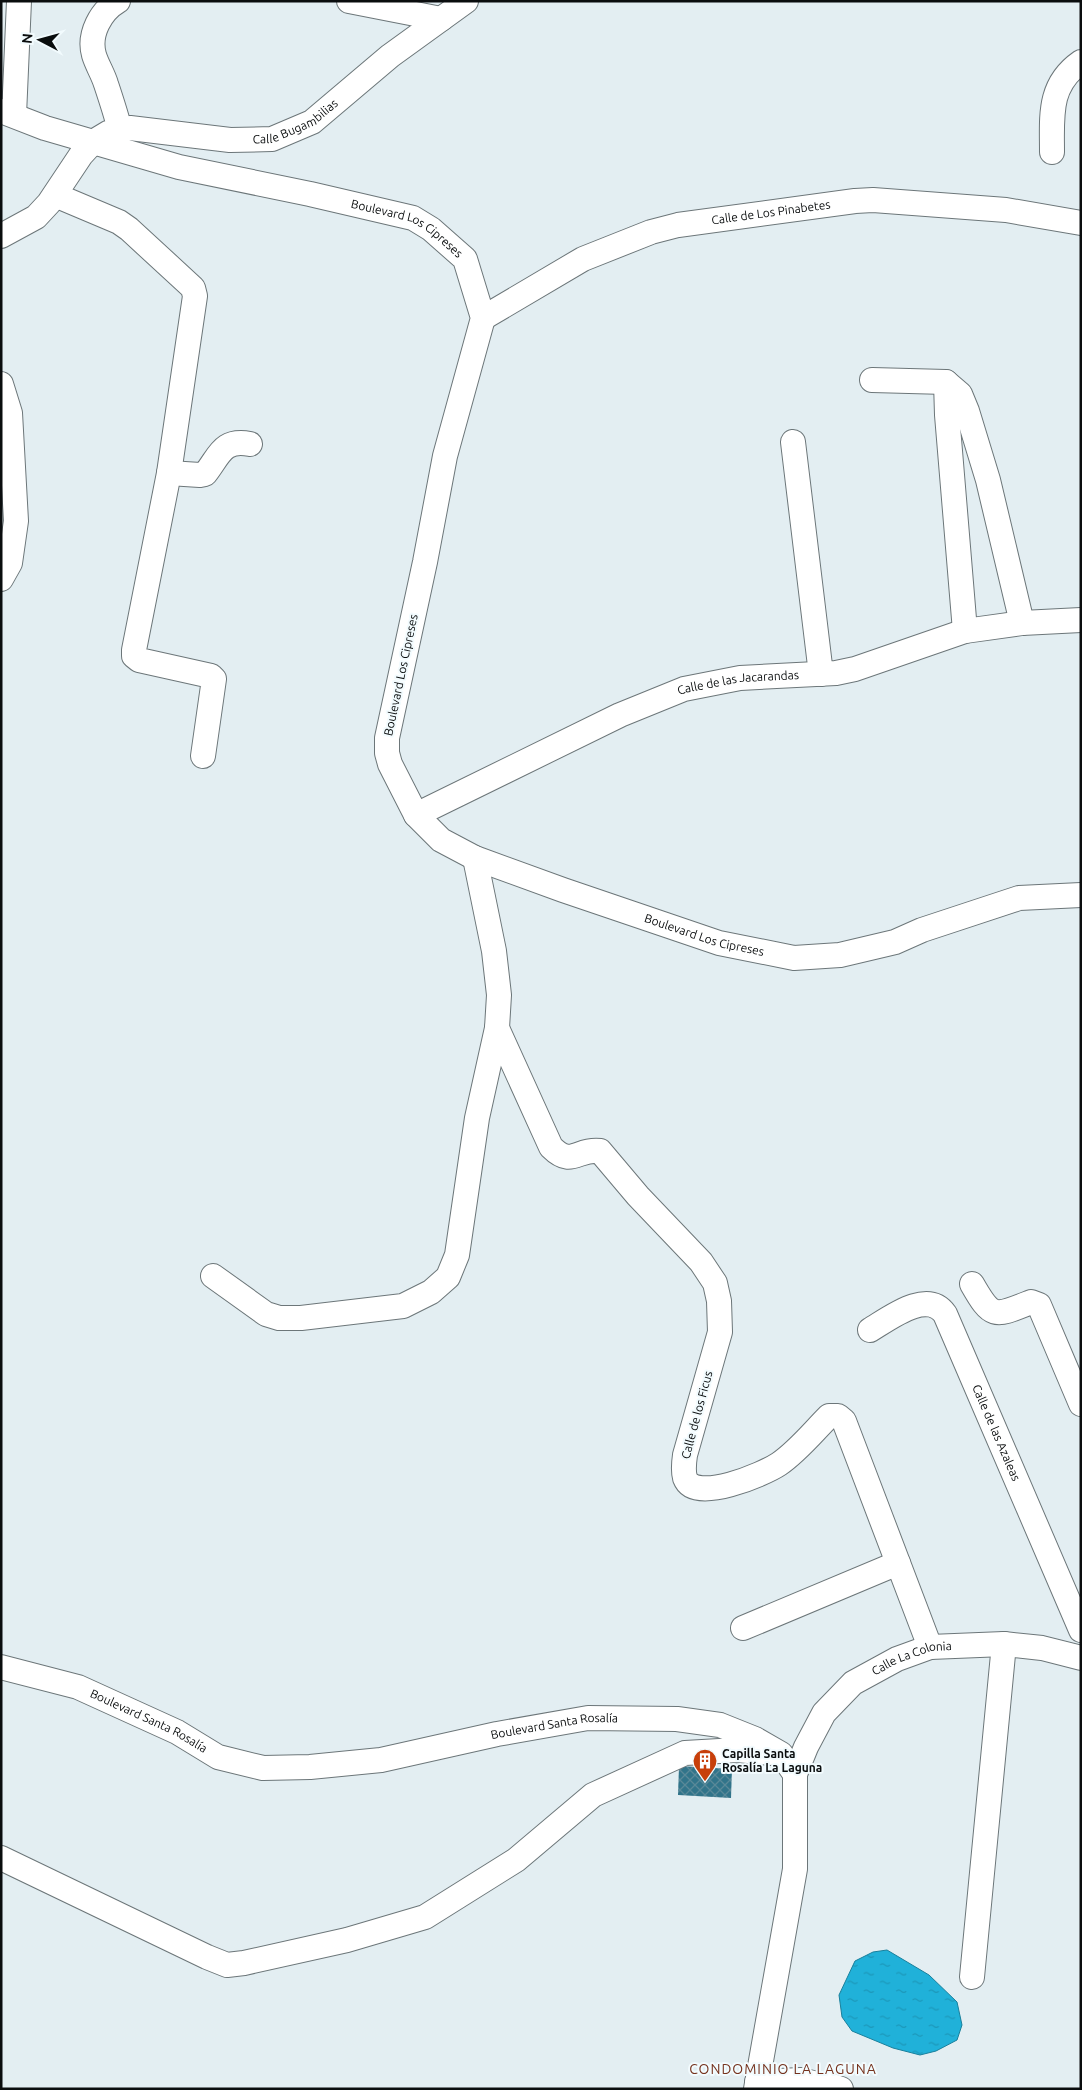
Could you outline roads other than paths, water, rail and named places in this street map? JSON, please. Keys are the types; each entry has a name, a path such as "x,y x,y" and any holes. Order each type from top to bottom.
{"street":[{"path":"8,113 20,1"},
{"path":"118,1 106,9 95,30 93,42 94,54 114,106 120,130"},
{"path":"349,1 441,19"},
{"name":"Calle Bugambilias","path":"93,142 108,133 130,128 230,140 272,139 312,122 390,56 466,1"},
{"path":"1052,152 1052,109 1057,88 1068,71 1081,62"},
{"name":"Boulevard Los Cipreses","path":"8,113 45,128 201,173 310,194 413,218 431,229 465,259 483,318 445,456 425,562 387,738 387,753 390,764 416,815 441,840 475,858 711,940 794,958 840,955 895,942 922,930 1019,898 1081,895"},
{"path":"1,236 36,217 55,195 78,159 93,142"},
{"path":"55,195 119,222 193,288 195,296 169,473 134,656 139,660 211,676 214,679 203,756"},
{"name":"Calle de Los Pinabetes","path":"483,318 583,259 651,232 678,225 873,200 1006,210 1081,223"},
{"path":"872,380 946,382 960,394 988,480 1022,623"},
{"path":"946,382 965,631"},
{"path":"1,384 10,413 8,517 10,563 1,579"},
{"path":"949,434 973,430"},
{"path":"169,473 205,474 223,448 239,442 250,444"},
{"path":"793,442 821,674"},
{"name":"Calle de las Jacarandas","path":"416,815 620,715 684,689 740,678 821,674 855,669 965,631 1022,623 1081,620"},
{"path":"213,1276 266,1314 279,1318 301,1318 402,1306 431,1292 448,1277 457,1255 477,1118 497,1028 499,995 494,950 475,858"},
{"name":"Calle de los Ficus","path":"497,1028 551,1147 560,1156 572,1158 590,1150 600,1151 638,1196 701,1262 715,1283 719,1301 720,1332 685,1455 685,1479 691,1485 702,1488 718,1487 740,1482 780,1464 829,1416 838,1416 844,1420 930,1647"},
{"path":"972,1284 985,1306 992,1312 1007,1312 1031,1302 1039,1305 1081,1404"},
{"name":"Calle de las Azaleas","path":"870,1330 898,1313 922,1304 932,1303 940,1306 946,1314 1081,1630"},
{"path":"743,1628 898,1563"},
{"path":"972,1977 1004,1644"},
{"name":"Calle La Colonia","path":"795,1774 806,1747 824,1714 853,1683 897,1659 930,1647 1004,1644 1042,1648 1081,1658"},
{"name":"Boulevard Santa Rosalía","path":"1,1667 78,1687 177,1732 218,1757 262,1768 381,1760 497,1734 588,1718 677,1719 720,1725 755,1739 781,1754 795,1774"},
{"path":"1,1858 207,1957 227,1965 244,1963 347,1940 425,1917 516,1860 593,1795 685,1753 736,1750 781,1754"},
{"path":"795,1774 795,1870 757,2085 801,2080 814,2087 826,2084 841,2089"}],"water":[{"path":"887,1950 929,1975 957,2002 962,2025 957,2040 936,2051 920,2055 893,2048 852,2031 842,2017 839,1995 855,1961 873,1952"}],"place":[{"name":"Capilla Santa Rosalía La Laguna","path":"705,1782"}],"district":[{"name":"CONDOMINIO LA LAGUNA","path":"783,2069"}]}
